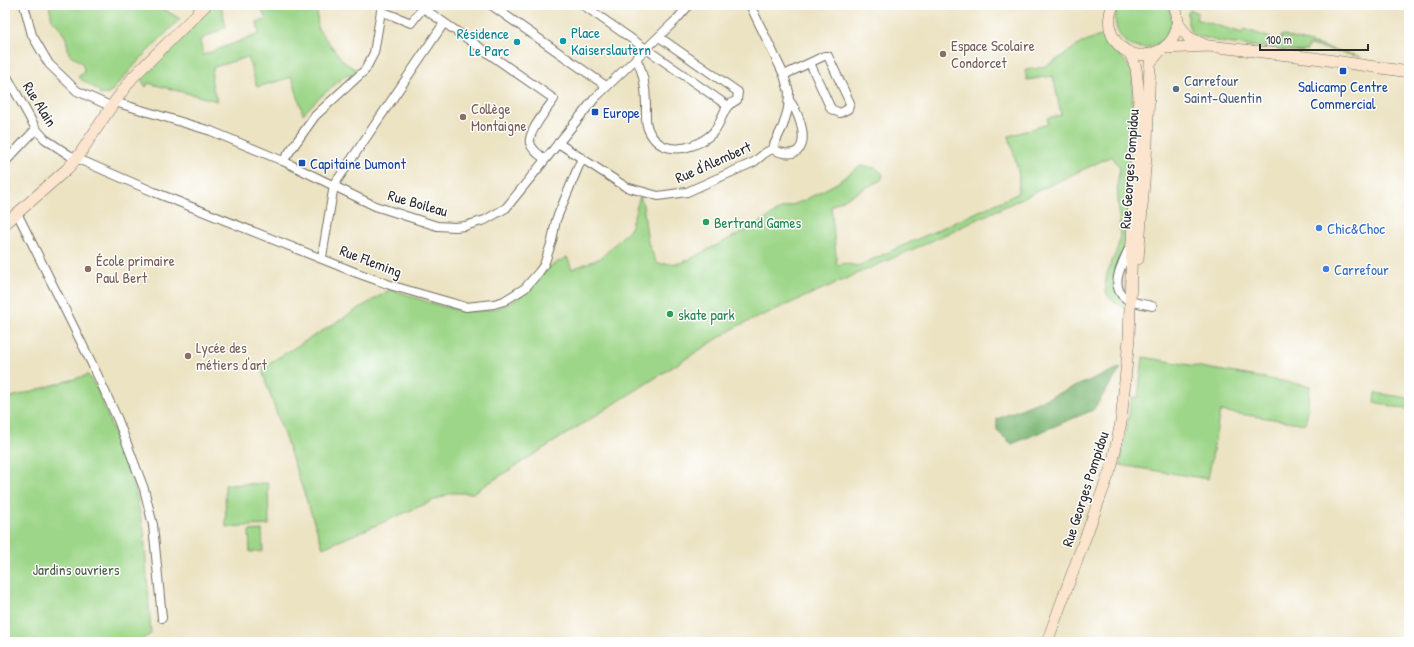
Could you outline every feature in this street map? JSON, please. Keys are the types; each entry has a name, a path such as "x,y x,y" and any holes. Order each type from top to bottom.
{"main road":[{"path":"5,224 57,179 77,158 133,77 206,5"},
{"path":"1113,5 1109,21 1110,31 1121,48 1130,53 1150,55 1163,50 1209,46 1314,58 1409,72"},
{"path":"1174,5 1178,23 1188,37 1209,46"},
{"name":"Rue Georges Pompidou","path":"1047,642 1112,465 1121,422 1130,340 1132,301 1147,144 1150,63 1174,37 1178,23"},
{"name":"Rue Georges Pompidou","path":"1130,53 1136,68 1139,97 1132,242 1132,301"}],"street":[{"name":"Rue Boileau","path":"24,5 32,35 49,64 77,91 108,105 118,103 211,131 283,160 375,206 412,219 438,226 455,228 485,220 506,208 606,86 644,49 659,37 687,6"},
{"path":"491,5 606,86"},
{"path":"583,5 644,49 728,106"},
{"name":"Rue d'Alembert","path":"750,5 784,75 789,100 796,110 804,138 801,146 794,152 784,154 772,149"},
{"path":"283,160 315,116 365,70 374,53 382,8 411,23 424,6 444,23 554,99 530,135 530,143 534,150 545,159"},
{"path":"322,258 334,185 444,23"},
{"name":"Rue d'Alembert","path":"636,58 645,82 646,122 648,130 653,138 665,148 674,149 687,148 707,138 718,126 728,106 737,100 738,92 659,37"},
{"path":"784,75 824,56 828,56 850,102 848,109 840,113 831,109 810,63"},
{"name":"Rue Alain","path":"5,73 36,129 45,139 69,155 77,158"},
{"name":"Rue d'Alembert","path":"558,143 626,187 658,196 687,192 754,162 772,149 783,126 789,100"},
{"path":"5,162 36,129"},
{"name":"Rue Fleming","path":"77,158 154,192 386,284 466,307 494,304 512,297 525,288 544,264 552,241 556,220 582,158"},
{"path":"15,216 19,217 96,372 118,420 144,489 153,525 162,618"},
{"path":"1132,301 1152,306"}],"green space":[{"path":"49,5 157,5 180,19 142,57 109,94 99,95 100,92 78,77 85,72 82,63 69,54 66,38 57,24 52,20"},
{"path":"211,5 221,5 226,27 200,40 203,55 259,34 257,22 266,20 260,5 337,5 317,10 318,29 344,62 358,71 352,77 347,74 303,114 292,77 257,87 248,57 214,67 212,80 217,101 148,83 146,87 142,81 142,73"},
{"path":"1119,5 1167,5 1171,18 1170,30 1164,39 1155,45 1144,48 1133,46 1124,40 1117,29 1115,17"},
{"path":"1190,10 1198,13 1196,19 1242,33 1244,29 1280,41 1282,35 1361,57 1309,45 1307,50 1301,52 1225,43 1194,35 1188,24 1188,12"},
{"path":"1103,36 1112,48 1126,62 1133,77 1129,230 1113,285 1118,294 1126,303 1125,308 1111,299 1106,290 1106,277 1119,242 1120,233 1117,187 1120,168 1112,156 925,244 736,327 473,493 451,493 323,548 261,368 391,289 421,300 453,309 485,311 500,307 520,297 546,270 567,257 572,269 601,258 630,229 640,196 643,205 648,243 657,264 682,263 758,224 781,209 803,201 837,183 857,168 863,166 875,168 881,172 883,176 881,180 831,206 837,266 842,263 858,266 1017,194 1019,179 1017,165 1009,136 1048,124 1047,118 1061,115 1053,76 1027,80 1025,70 1046,65 1087,40"},
{"path":"1143,357 1310,386 1306,424 1220,411 1208,479 1120,465 1132,397 1138,398"},
{"path":"1122,367 1093,410 1012,444 997,431 997,419"},
{"name":"Jardins ouvriers","path":"88,375 97,389 134,484 144,532 151,634 137,642 5,642 5,399"},
{"path":"1375,393 1409,398 1409,410 1374,402"},
{"path":"268,483 269,525 226,527 225,485"},
{"path":"262,530 263,551 250,552 249,531"}],"place":[{"name":"Place Kaiserslautern","path":"563,41"},
{"name":"Résidence Le Parc","path":"517,42"},
{"name":"Espace Scolaire Condorcet","path":"943,54"},
{"name":"Salicamp Centre Commercial","path":"1343,71"},
{"name":"Carrefour Saint-Quentin","path":"1176,89"},
{"name":"Europe","path":"595,112"},
{"name":"Collège Montaigne","path":"463,117"},
{"name":"Capitaine Dumont","path":"302,163"},
{"name":"Bertrand Games","path":"706,222"},
{"name":"Chic&Choc","path":"1319,228"},
{"name":"École primaire Paul Bert","path":"88,269"},
{"name":"Carrefour","path":"1326,269"},
{"name":"skate park","path":"670,314"},
{"name":"Lycée des métiers d'art","path":"188,356"}]}
